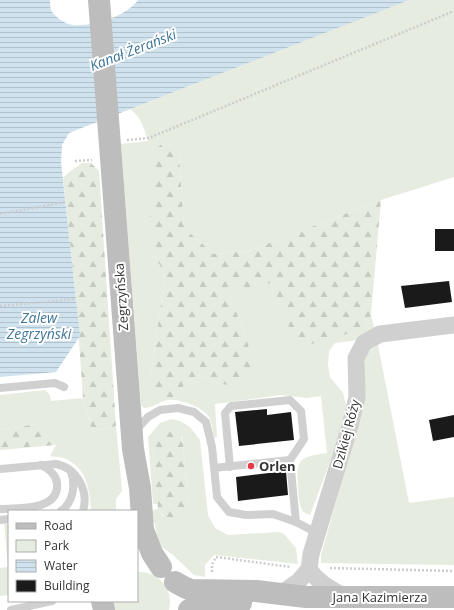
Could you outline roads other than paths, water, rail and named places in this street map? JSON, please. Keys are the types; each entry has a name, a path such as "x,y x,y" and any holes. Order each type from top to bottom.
{"main road":[{"name":"Zegrzyńska","path":"99,0 116,143 132,449 140,488 143,530 152,553 178,592 178,610"},
{"name":"Zegrzyńska","path":"129,510 129,472 132,449"},
{"name":"Jana Kazimierza","path":"138,562 151,563 184,588 190,590 243,590 279,598"},
{"name":"Jana Kazimierza","path":"189,610 216,604 279,598 306,597 355,602 454,597"},
{"path":"247,610 279,598"}],"street":[{"name":"Dzikiej Róży","path":"309,568 317,533 350,426 357,396 356,358 364,343 380,334 454,325"},
{"path":"279,598 299,581 309,568 322,584 355,602"}],"lane":[{"path":"0,388 55,383 64,387"},
{"path":"230,467 225,412 231,406 290,400 301,411 304,439 290,460 296,522"},
{"path":"132,449 140,427 148,417 160,410 178,408 194,412 206,422 212,447 217,497 229,512 246,515 273,514 296,522 317,533"},
{"path":"214,468 290,460"},
{"path":"0,469 56,464 63,465 76,475 81,485 85,506 83,510"},
{"path":"0,509 45,504 51,500 58,487 57,480 48,468 42,465"},
{"path":"62,510 70,501 73,493 73,480 70,469"},
{"path":"12,610 48,602"}],"water":[{"path":"0,0 50,0 51,11 54,14 64,22 73,25 81,25 99,22 118,15 133,6 138,0 409,0 69,133 62,145 61,162 80,336 56,372 0,377"}],"place":[{"name":"Orlen","path":"251,466"}],"water label":[{"name":"Kanał Żerański","path":"133,50"},
{"name":"Zalew Zegrzyński","path":"39,326"}]}
